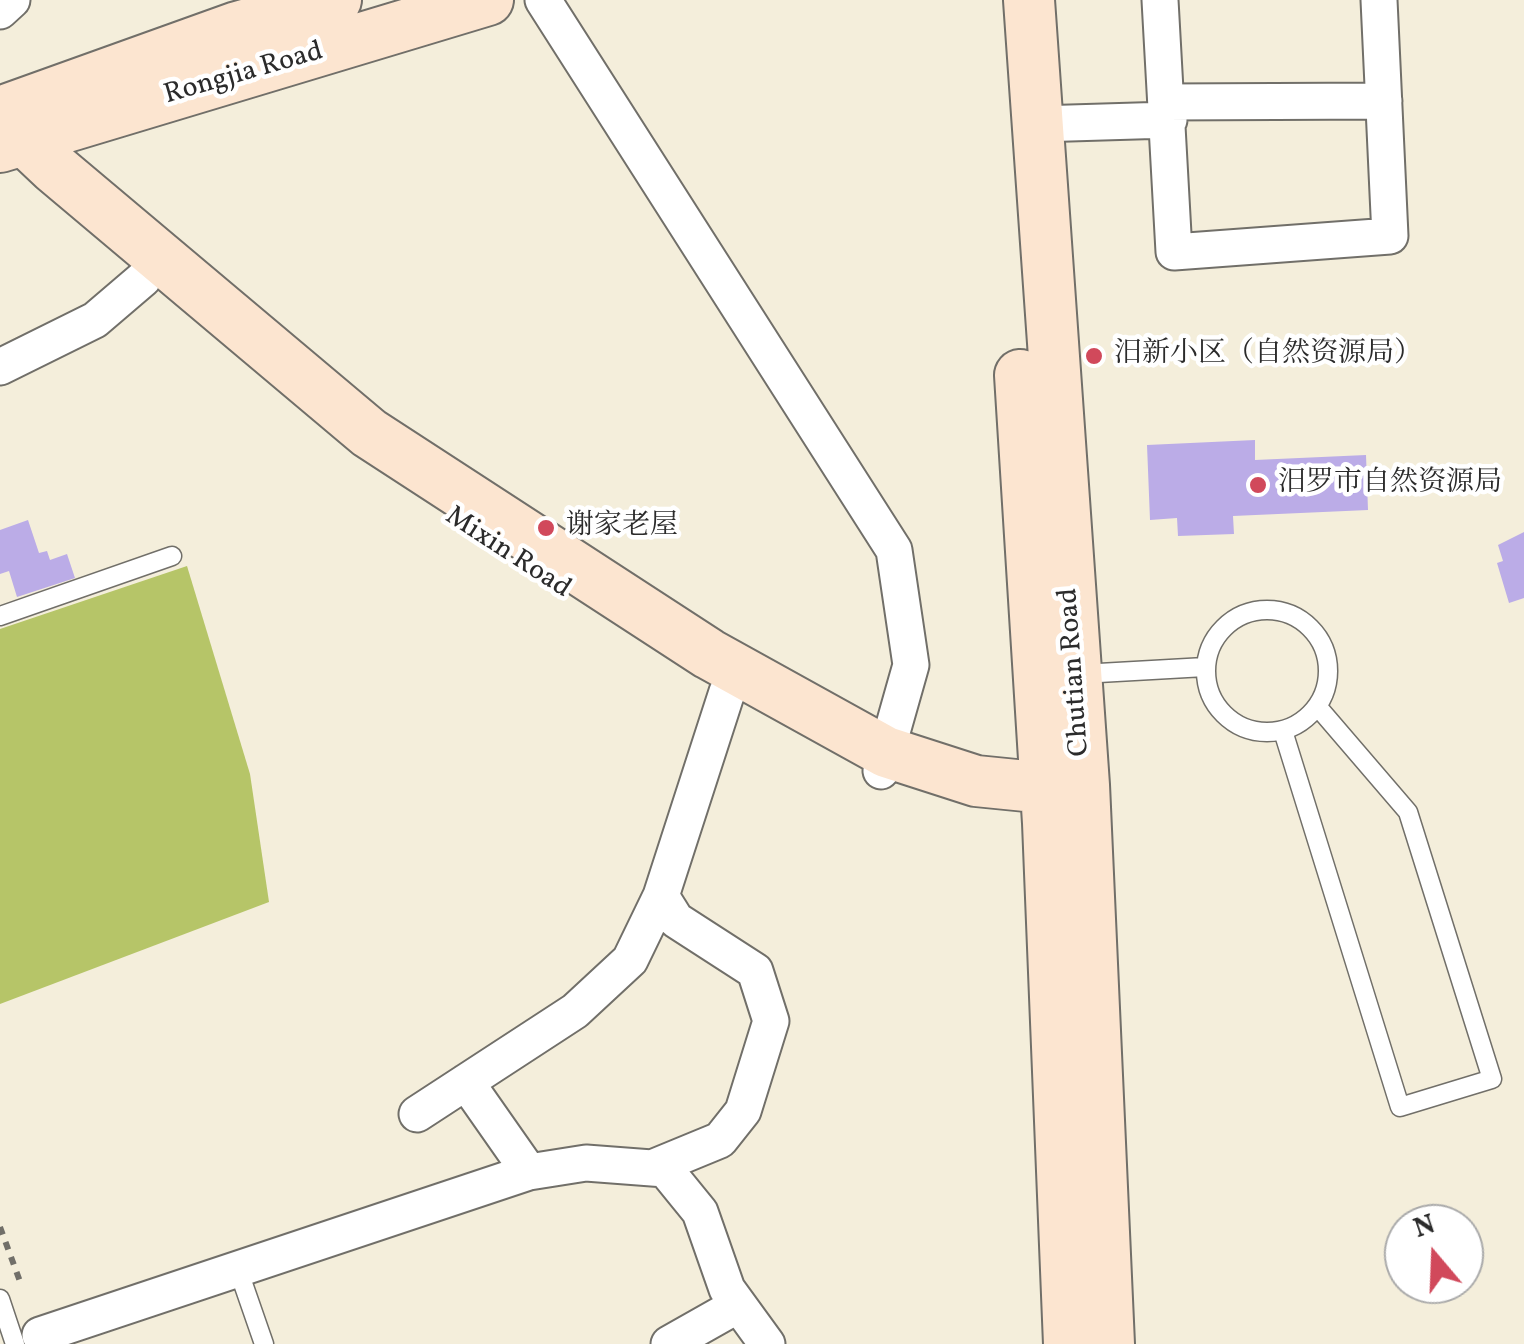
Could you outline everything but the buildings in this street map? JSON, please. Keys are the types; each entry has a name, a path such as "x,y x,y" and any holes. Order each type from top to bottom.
{"street":[{"path":"0,11 12,0"},
{"path":"5,134 238,27 336,0"},
{"name":"Rongjia Road","path":"5,134 488,0"},
{"path":"543,0 894,550 911,664 883,762"},
{"name":"Chutian Road","path":"996,0 1058,676"},
{"name":"Chutian Road","path":"1029,0 1058,676 1109,1344"},
{"path":"1160,0 1174,252 1390,236 1379,0"},
{"path":"1037,124 1168,111 1384,101"},
{"path":"5,134 54,168 369,434 709,654 736,683 661,896 630,960 574,1011 417,1114"},
{"name":"Mixin Road","path":"5,134 143,279 203,335 381,474 736,683 883,762 1066,807"},
{"path":"0,367 95,320 143,279"},
{"name":"Chutian Road","path":"1066,807 1069,1344"},
{"path":"652,1168 720,1140 743,1112 772,1021 755,971 676,920 661,896"},
{"path":"466,1082 529,1172"},
{"path":"28,1339 529,1172 586,1164 664,1168 700,1212 727,1290 767,1344"},
{"path":"669,1344 738,1304"}],"lane":[{"path":"0,616 172,556"},
{"path":"1274,610 1294,615 1312,628 1323,645 1329,666 1326,687 1317,706 1302,722 1264,733 1228,719 1207,686 1210,648 1220,631 1252,611 1274,610"},
{"path":"1058,676 1206,667"},
{"path":"1283,730 1400,1107 1492,1079 1408,812 1317,706"},
{"path":"238,1268 264,1344"},
{"path":"0,1300 28,1339"}],"green space":[{"path":"187,566 250,774 269,902 0,1004 0,629"}],"place":[{"name":"汨新小区（自然资源局）","path":"1094,356"},
{"name":"汨罗市自然资源局","path":"1258,485"},
{"name":"谢家老屋","path":"546,528"}]}
